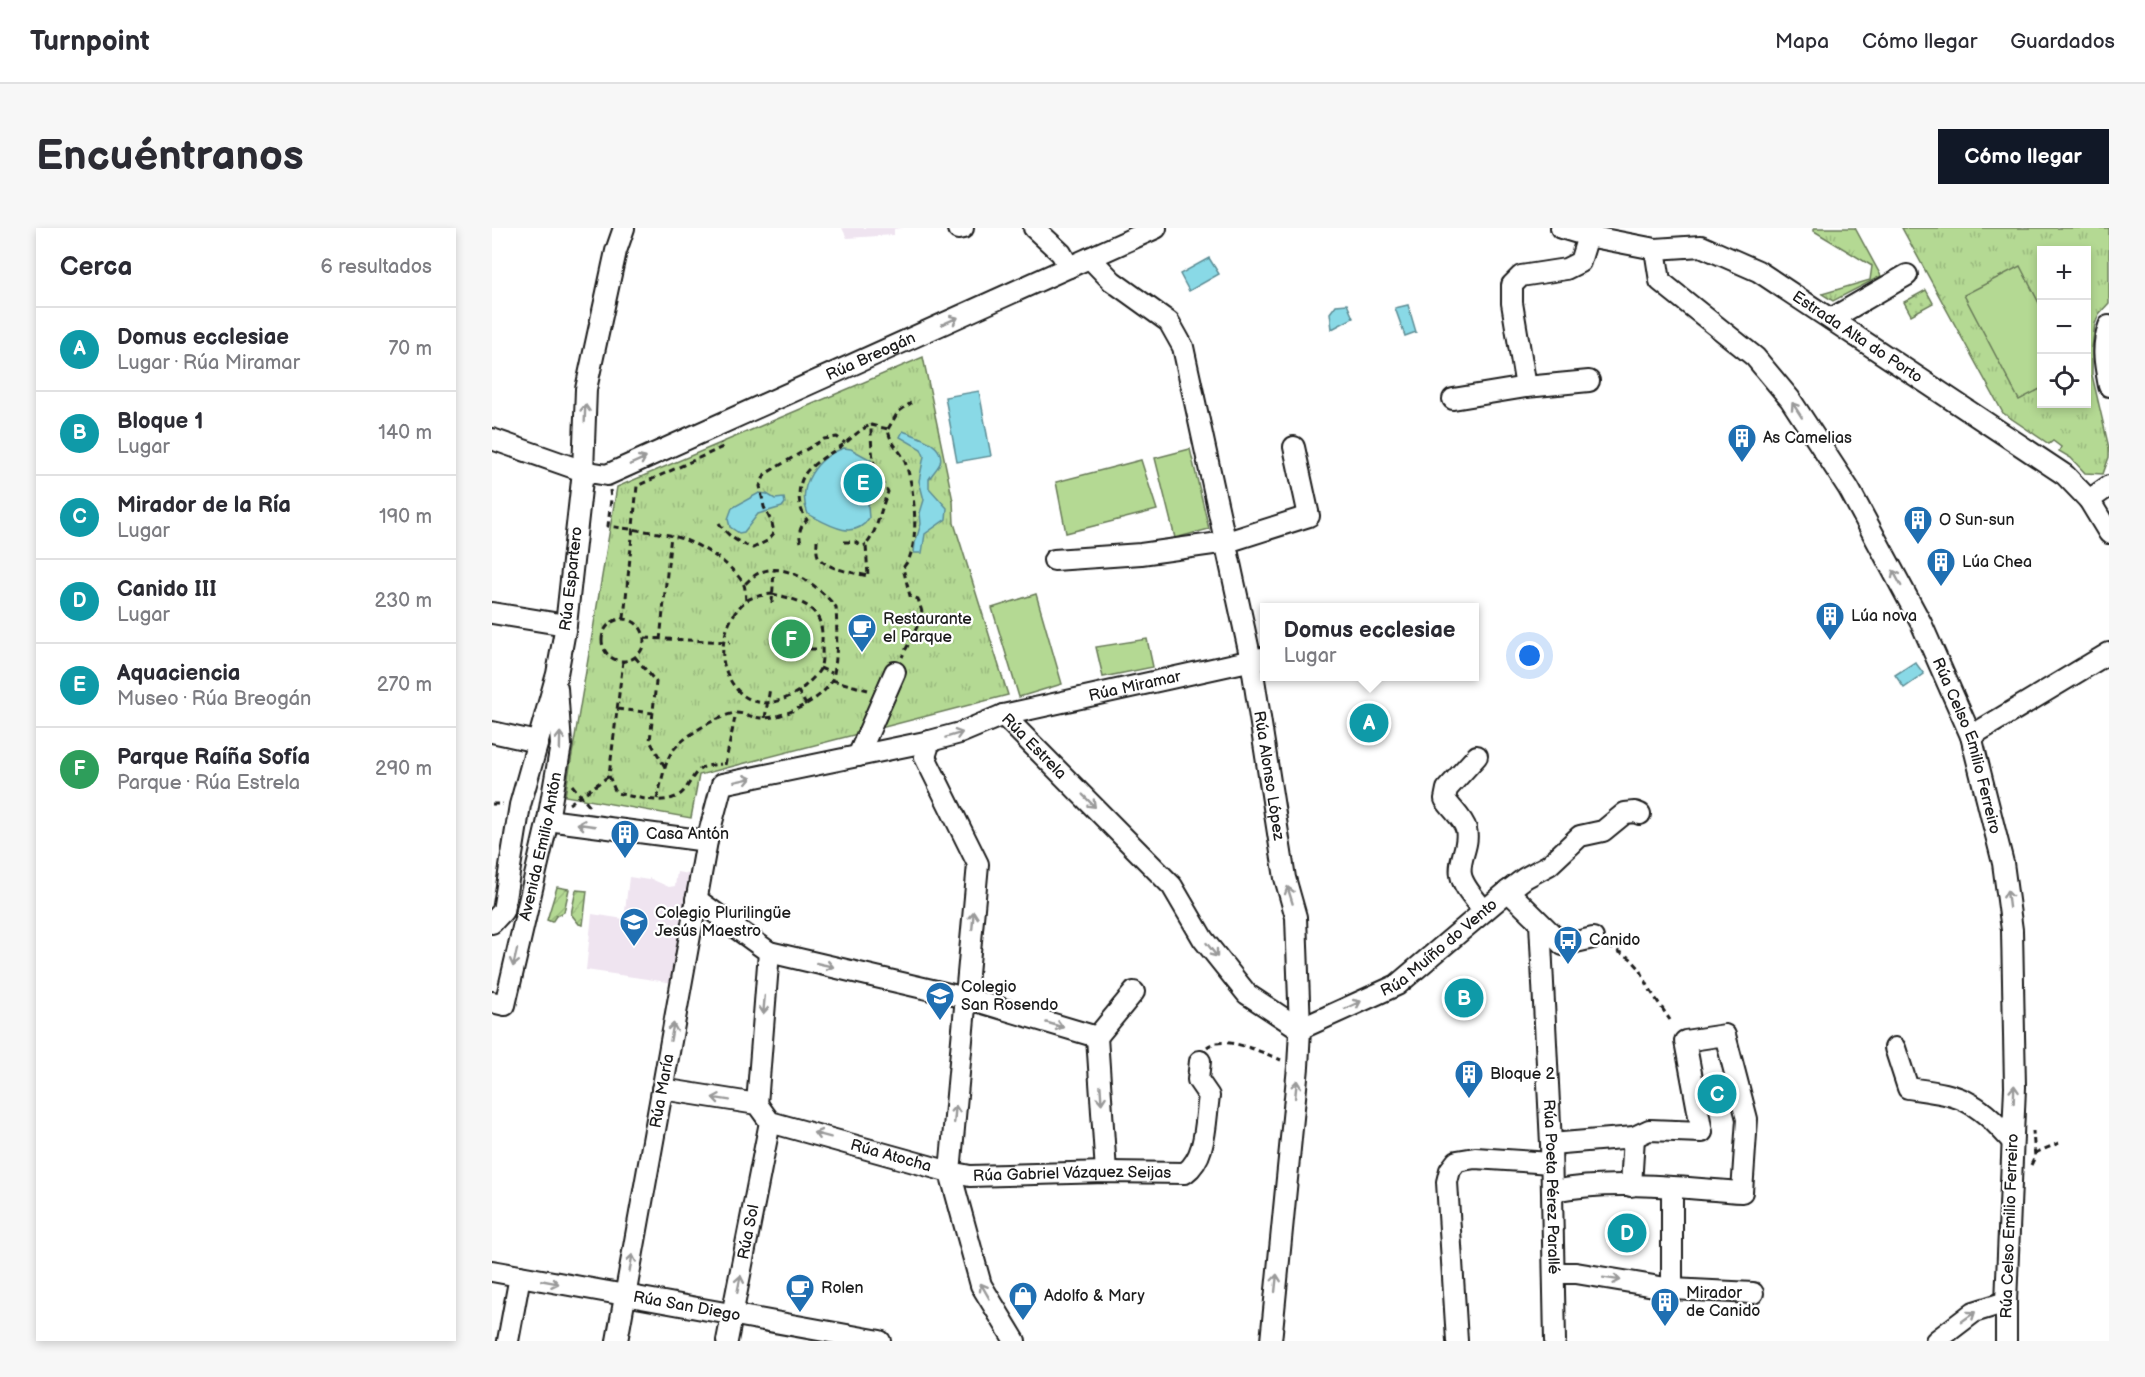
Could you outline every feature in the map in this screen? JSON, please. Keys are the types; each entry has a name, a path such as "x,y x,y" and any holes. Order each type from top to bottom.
{"street":[{"name":"Rúa Espartero","path":"492,923 503,911 520,805 557,674 566,625 583,471 586,389 616,251 624,228"},
{"path":"1034,228 1061,253 1069,267"},
{"name":"Rúa Breogán","path":"492,439 583,471 607,475 1156,228"},
{"name":"Estrada Alta do Porto","path":"1561,228 1588,237 1655,249 1701,246 1758,271 2057,470 2089,500 2109,533"},
{"path":"1526,387 1512,303 1512,285 1521,276 1566,269 1580,262 1588,237"},
{"name":"Rúa Celso Emilio Ferreiro","path":"1655,249 1660,281 1755,357 1790,399 1849,489 1921,623 1971,736 2003,863 2012,930 2015,1087 2006,1341"},
{"name":"Rúa Alonso López","path":"1090,258 1112,281 1169,322 1183,347 1260,675"},
{"path":"1831,318 1907,275"},
{"path":"2109,326 2104,341 2103,355 2109,386"},
{"path":"1453,399 1526,387 1589,381"},
{"path":"1054,560 1141,554 1227,542 1309,516 1294,447"},
{"path":"2089,500 2109,486"},
{"path":"492,613 566,625"},
{"path":"1971,736 2109,652"},
{"name":"Rúa Miramar","path":"1003,715 1258,659"},
{"path":"858,756 895,672"},
{"name":"Avenida Emilio Antón","path":"492,1002 505,1005 548,820 561,745 557,674"},
{"name":"Rúa Alonso López","path":"1261,681 1285,878 1296,917 1300,1029 1270,1341"},
{"name":"Rúa Estrela","path":"722,784 930,741 960,733 1003,715 1172,885 1203,939 1246,994 1300,1029"},
{"path":"492,732 537,742"},
{"path":"930,741 925,757 978,864 950,1172"},
{"path":"1477,756 1447,789 1445,799 1464,823 1467,831 1468,840 1461,867 1461,878 1484,911"},
{"path":"548,820 707,841 722,784"},
{"path":"1508,891 1549,865 1580,836 1603,831 1625,813 1640,814"},
{"name":"Rúa María","path":"617,1341 707,841"},
{"name":"Rúa Muíño do Vento","path":"1300,1029 1397,985 1508,891 1563,945 1593,938"},
{"path":"696,899 768,952 966,998 1097,1037"},
{"name":"Rúa Poeta Pérez Parallé","path":"1540,923 1551,1154 1555,1341"},
{"path":"768,952 756,1104 770,1122"},
{"path":"1106,1172 1097,1037 1134,992"},
{"path":"1457,1341 1447,1182 1450,1170 1457,1161 1551,1154 1634,1137 1649,1130 1702,1132 1685,1041 1725,1035 1747,1119 1742,1192 1631,1186 1552,1191"},
{"path":"1895,1048 1908,1088 1933,1091 1969,1103 1994,1122 2013,1141"},
{"name":"Rúa Gabriel Vázquez Seijas","path":"950,1172 970,1176 1106,1172 1185,1173 1194,1166 1200,1155 1209,1096 1198,1080 1200,1061"},
{"path":"662,1089 756,1104"},
{"name":"Rúa Atocha","path":"770,1122 950,1172 981,1285 1016,1341"},
{"name":"Rúa Sol","path":"726,1341 770,1122"},
{"path":"1631,1186 1634,1137"},
{"path":"1672,1188 1672,1289"},
{"name":"Rúa San Diego","path":"492,1271 880,1341"},
{"path":"1554,1273 1576,1273 1672,1289 1753,1293"},
{"path":"508,1341 520,1276"},
{"path":"1936,1341 1974,1312 2006,1302"}],"path":[{"path":"895,672 923,615 918,599 910,596 903,568 910,556 915,526 912,487 905,460 890,440 888,429 898,412 910,403"},
{"path":"801,542 799,534 801,526 807,520 798,501 807,470 861,429 871,425 888,429"},
{"path":"816,540 818,556 825,563 868,576 866,545 874,535 881,507 888,492 886,486 878,478 871,443 871,425"},
{"path":"624,618 637,486 723,447 714,427"},
{"path":"719,523 725,532 737,542 753,548 767,541 774,533 764,507 760,486 765,474 824,439 837,437 845,443"},
{"path":"611,499 608,526 671,535 695,544 719,559 744,585 746,601"},
{"path":"660,640 671,535"},
{"path":"844,542 866,545"},
{"path":"657,800 671,753 684,739 736,713 751,718 765,718 795,711 806,705 832,680 837,628 836,607 822,591 805,579 791,573 774,570 759,573 744,585"},
{"path":"772,603 774,570"},
{"path":"772,594 793,598 811,608 823,626 820,668 812,679 783,700 768,703 753,702 740,694 732,685 724,666 724,642 735,614 746,601 772,594"},
{"path":"624,618 636,622 643,630 645,638 644,646 635,657 623,661 608,655 602,643 602,634 606,626 616,619 624,618"},
{"path":"645,638 730,642"},
{"path":"810,649 822,650"},
{"path":"635,657 656,682 650,741 665,768"},
{"path":"623,661 609,776 616,793 657,800 674,798 688,788 692,776 704,767 725,764"},
{"path":"820,668 832,673"},
{"path":"832,680 870,691 880,702"},
{"path":"765,718 770,688"},
{"path":"798,691 806,705"},
{"path":"617,709 653,713"},
{"path":"722,784 736,713"},
{"path":"557,766 606,828"},
{"path":"581,796 609,776"},
{"path":"1593,938 1630,958 1640,969 1650,990 1670,1020"},
{"path":"1200,1061 1202,1051 1211,1044 1223,1042 1261,1052 1298,1067"},
{"path":"2035,1153 2059,1143"}],"shaded area":[{"path":"842,228 904,228 894,229 894,235 847,238"},
{"name":"Colegio Plurilingüe Jesús Maestro","path":"677,872 695,875 674,983 586,970 592,914 624,919 629,877 649,880 649,878 669,887 675,886"}],"green space":[{"path":"1814,228 1855,228 1881,276 1833,301 1822,294 1870,280 1872,266 1814,231"},
{"path":"1902,228 2109,228 2109,303 2099,314 2095,324 2092,348 2092,375 2109,448 2109,457 2103,474 2085,473 2071,458 2059,451 2061,447 2053,441 2049,444 2003,413"},
{"path":"2020,266 2037,299 2037,391 2019,400 1964,295"},
{"path":"1926,290 1933,303 1911,315 1904,302"},
{"path":"923,357 953,501 954,523 1008,695 699,775 691,818 565,796 617,487"},
{"path":"1190,449 1209,529 1175,538 1155,458"},
{"path":"1141,460 1157,510 1066,533 1056,482"},
{"path":"1036,594 1062,684 1019,697 992,608"},
{"path":"1147,639 1153,667 1103,677 1096,647"},
{"path":"557,887 569,889 564,912 556,916 552,922 547,920"},
{"path":"576,890 587,891 583,925 579,924 571,914"}],"water":[{"path":"1209,258 1219,274 1189,291 1180,274"},
{"path":"1347,304 1353,318 1332,329 1330,313 1336,305"},
{"path":"1408,305 1416,332 1405,336 1395,308"},
{"path":"979,391 991,456 957,462 945,397"},
{"path":"903,431 922,438 934,446 941,456 939,465 929,479 929,488 947,508 946,519 925,534 922,553 914,553 924,500 919,481 924,456 921,449 900,437"},
{"path":"844,448 851,449 871,460 868,490 871,496 868,506 869,518 856,529 848,530 832,526 808,514 805,503 807,483 811,474 825,458"},
{"path":"759,493 767,494 775,499 784,498 785,503 782,507 758,514 744,532 739,533 730,527 728,519 732,508"},
{"path":"1915,662 1924,674 1904,688 1895,675"}],"place":[{"name":"As Camelias","path":"1742,464"},
{"name":"Aquaciencia","path":"863,483"},
{"name":"O Sun-sun","path":"1918,546"},
{"name":"Lúa Chea","path":"1941,588"},
{"name":"Parque Raíña Sofía","path":"791,639"},
{"name":"Lúa nova","path":"1830,642"},
{"name":"Restaurante el Parque","path":"862,654"},
{"name":"Domus ecclesiae","path":"1369,723"},
{"name":"Casa Antón","path":"625,860"},
{"name":"Colegio Plurilingüe Jesús Maestro","path":"634,948"},
{"name":"Canido","path":"1568,966"},
{"name":"Bloque 1","path":"1464,998"},
{"name":"Colegio San Rosendo","path":"940,1022"},
{"name":"Mirador de la Ría","path":"1717,1094"},
{"name":"Bloque 2","path":"1469,1100"},
{"name":"Canido III","path":"1627,1233"},
{"name":"Rolen","path":"800,1314"},
{"name":"Adolfo & Mary","path":"1023,1322"},
{"name":"Mirador de Canido","path":"1665,1328"}]}
